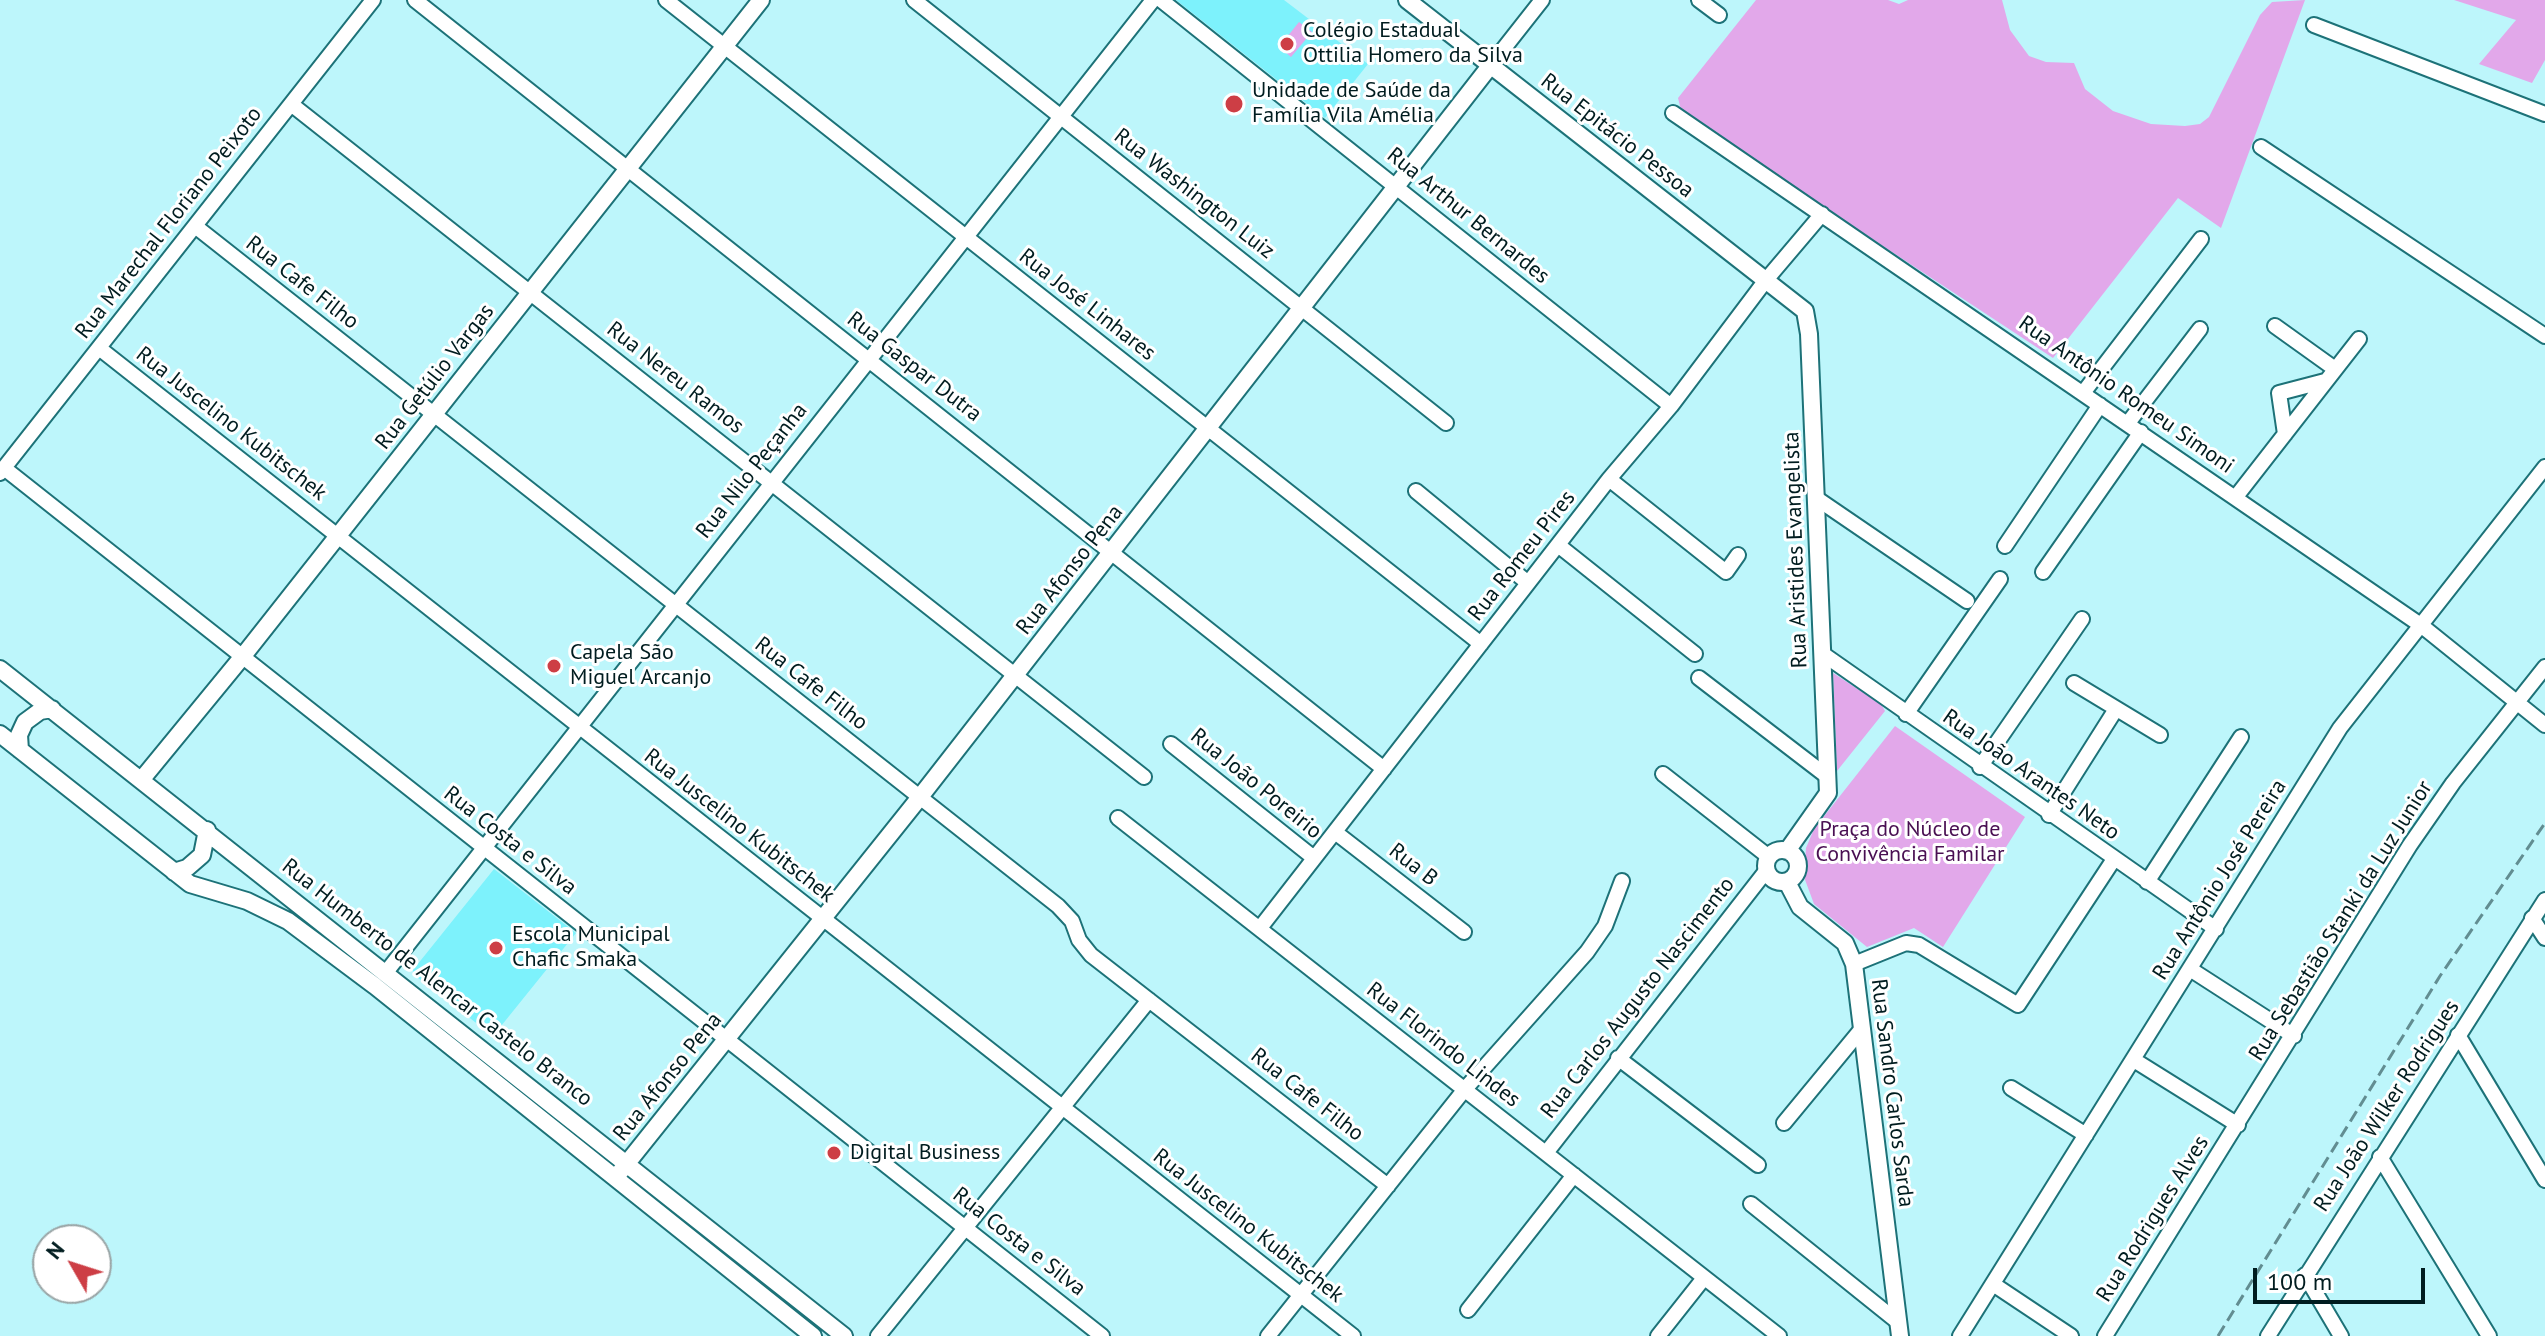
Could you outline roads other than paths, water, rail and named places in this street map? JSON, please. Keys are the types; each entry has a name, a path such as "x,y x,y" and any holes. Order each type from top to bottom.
{"street":[{"name":"Rua Marechal Floriano Peixoto","path":"2,471 373,0"},
{"name":"Rua Gaspar Dutra","path":"415,0 1384,769"},
{"name":"Rua José Linhares","path":"666,0 1481,644"},
{"name":"Rua Getúlio Vargas","path":"142,779 243,656 761,0"},
{"name":"Rua Washington Luiz","path":"914,0 1446,423"},
{"name":"Rua Nilo Peçanha","path":"387,971 1153,0"},
{"name":"Rua Arthur Bernardes","path":"1161,0 1671,406"},
{"name":"Rua Epitácio Pessoa","path":"1407,0 1801,306"},
{"name":"Rua Afonso Pena","path":"616,1177 920,797 1542,0"},
{"path":"1699,0 1719,15"},
{"path":"2314,25 2545,114"},
{"name":"Rua Nereu Ramos","path":"291,104 1144,777"},
{"name":"Rua Antônio Romeu Simoni","path":"1673,113 2422,626 2545,725"},
{"path":"2261,147 2545,336"},
{"name":"Rua Romeu Pires","path":"1260,928 1609,479 1671,406 1766,280 1822,214"},
{"name":"Rua Cafe Filho","path":"195,226 1058,906 1072,921 1079,940 1091,955 1388,1186"},
{"path":"2083,393 2201,239"},
{"name":"Rua Aristides Evangelista","path":"1801,306 1809,334 1828,785"},
{"path":"2275,326 2335,369"},
{"path":"2043,572 2200,329"},
{"path":"2235,498 2359,339"},
{"name":"Rua Juscelino Kubitschek","path":"99,348 1353,1336"},
{"path":"2285,434 2279,393 2325,381"},
{"path":"2005,546 2100,405"},
{"name":"Rua Antônio José Pereira","path":"1960,1336 2340,728 2545,467"},
{"name":"Rua Costa e Silva","path":"2,471 243,656 1102,1336"},
{"path":"1609,479 1726,572 1738,555"},
{"path":"1416,491 1528,583"},
{"path":"1816,498 1967,601"},
{"path":"1558,545 1695,654"},
{"path":"1906,714 2000,579"},
{"path":"1980,767 2082,619"},
{"name":"Rua João Arantes Neto","path":"1823,654 1980,767 2216,929"},
{"name":"Rua Sebastião Stanki da Luz Junior","path":"2238,1125 2410,845 2453,783 2545,667"},
{"name":"Rua Humberto de Alencar Castelo Branco","path":"0,669 387,971 844,1336"},
{"path":"1699,678 1828,785 1787,851"},
{"path":"2074,683 2160,735"},
{"path":"20,750 19,735 25,722 40,711 52,709"},
{"path":"2049,815 2116,709"},
{"name":"Rua Humberto de Alencar Castelo Branco","path":"0,734 198,888 247,901 288,921 616,1177 813,1336"},
{"path":"2147,882 2241,737"},
{"name":"Rua João Poreirio","path":"1171,744 1314,858"},
{"path":"1663,774 1767,864 1777,882 1787,882 1795,876 1798,866 1795,857 1787,851 1777,851 1767,864"},
{"name":"Rua Florindo Lindes","path":"1118,818 1779,1336"},
{"path":"174,872 187,868 202,855 207,830"},
{"name":"Rua B","path":"1335,832 1464,932"},
{"path":"1854,964 1906,943 1919,945 2018,1005 2114,859"},
{"name":"Rua Carlos Augusto Nascimento","path":"1546,1153 1767,864"},
{"path":"1268,1336 1465,1089 1587,952 1605,926 1622,881"},
{"name":"Rua Sandro Carlos Sarda","path":"1787,882 1800,907 1845,943 1854,964 1899,1329"},
{"name":"Rua João Wilker Rodrigues","path":"2268,1336 2545,900"},
{"path":"2532,918 2545,938"},
{"path":"2190,969 2294,1036"},
{"path":"878,1336 1149,1000"},
{"path":"1784,1123 1860,1031"},
{"path":"2458,1035 2545,1180"},
{"path":"1618,1058 1758,1165"},
{"path":"2134,1060 2238,1125"},
{"path":"2011,1088 2086,1135"},
{"name":"Rua Rodrigues Alves","path":"2105,1336 2238,1125"},
{"path":"2380,1157 2489,1336"},
{"path":"1468,1310 1574,1175"},
{"path":"1751,1204 1899,1329"},
{"path":"2305,1275 2341,1336"},
{"path":"1658,1336 1704,1278"},
{"path":"1993,1284 2071,1336"}],"railway":[{"path":"2218,1336 2440,976 2545,823"}],"place":[{"name":"Colégio Estadual Ottilia Homero da Silva","path":"1287,44"},
{"name":"Unidade de Saúde da Família Vila Amélia","path":"1234,104"},
{"name":"Capela São Miguel Arcanjo","path":"554,666"},
{"name":"Escola Municipal Chafic Smaka","path":"496,948"},
{"name":"Digital Business","path":"834,1153"}],"park label":[{"name":"Praça do Núcleo de Convivência Familar","path":"1910,842"}]}
